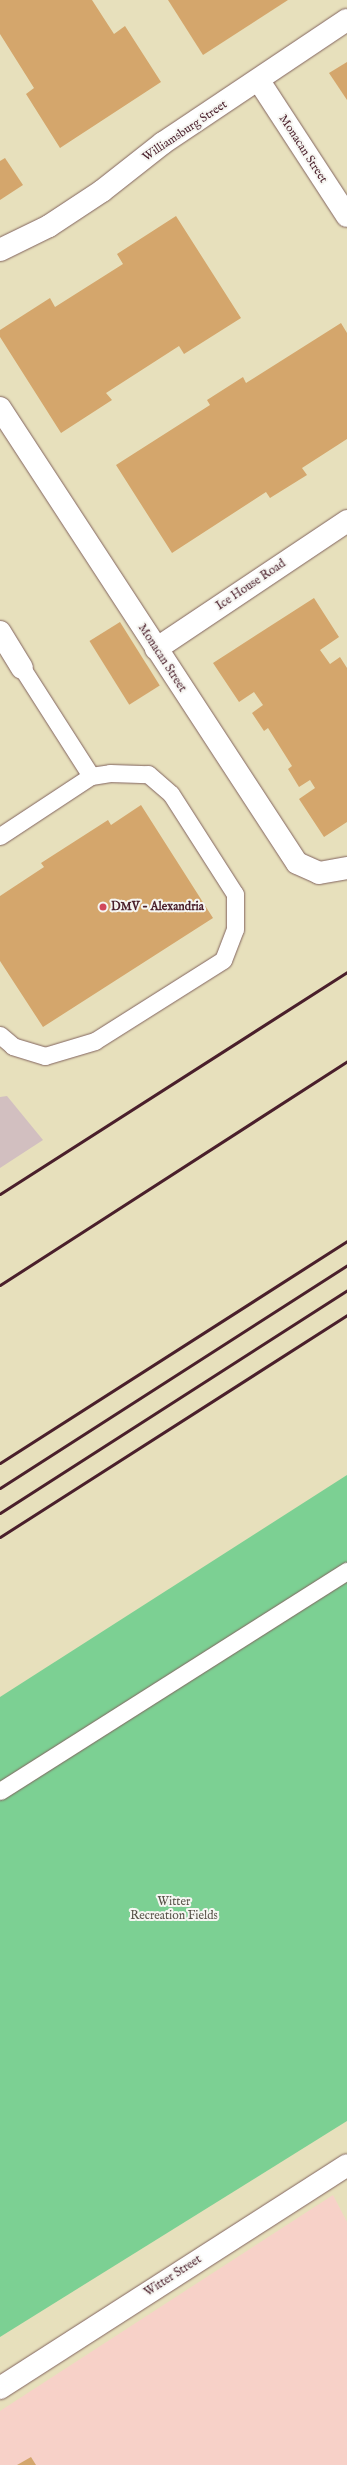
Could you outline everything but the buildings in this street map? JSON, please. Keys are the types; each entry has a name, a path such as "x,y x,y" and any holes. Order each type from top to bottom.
{"street":[{"name":"Williamsburg Street","path":"0,250 50,226 102,191 163,143 259,81 347,20"},
{"name":"Monacan Street","path":"259,81 347,216"},
{"name":"Monacan Street","path":"0,408 297,863 319,873 347,868"},
{"name":"Ice House Road","path":"156,649 347,521"},
{"path":"0,632 22,668"},
{"name":"Witter Street","path":"0,2388 347,2165"}],"lane":[{"path":"22,668 91,776"},
{"path":"0,836 91,776 110,773 148,774 171,794 235,894 235,929 223,960 95,1041 45,1056 13,1046 0,1035"},
{"path":"0,1791 347,1571"}],"shaded area":[{"path":"7,1096 43,1140 0,1168 0,1097"},
{"path":"333,2195 347,2222 347,2465 0,2465 0,2411"}],"green space":[{"name":"Witter Recreation Fields","path":"347,1475 347,2121 0,2337 0,1697"}],"railway":[{"path":"0,1194 347,972"},
{"path":"0,1285 347,1061"},
{"path":"0,1463 347,1241"},
{"path":"0,1488 347,1265"},
{"path":"0,1513 347,1290"},
{"path":"0,1537 347,1315"}],"place":[{"name":"DMV - Alexandria","path":"103,907"}]}
